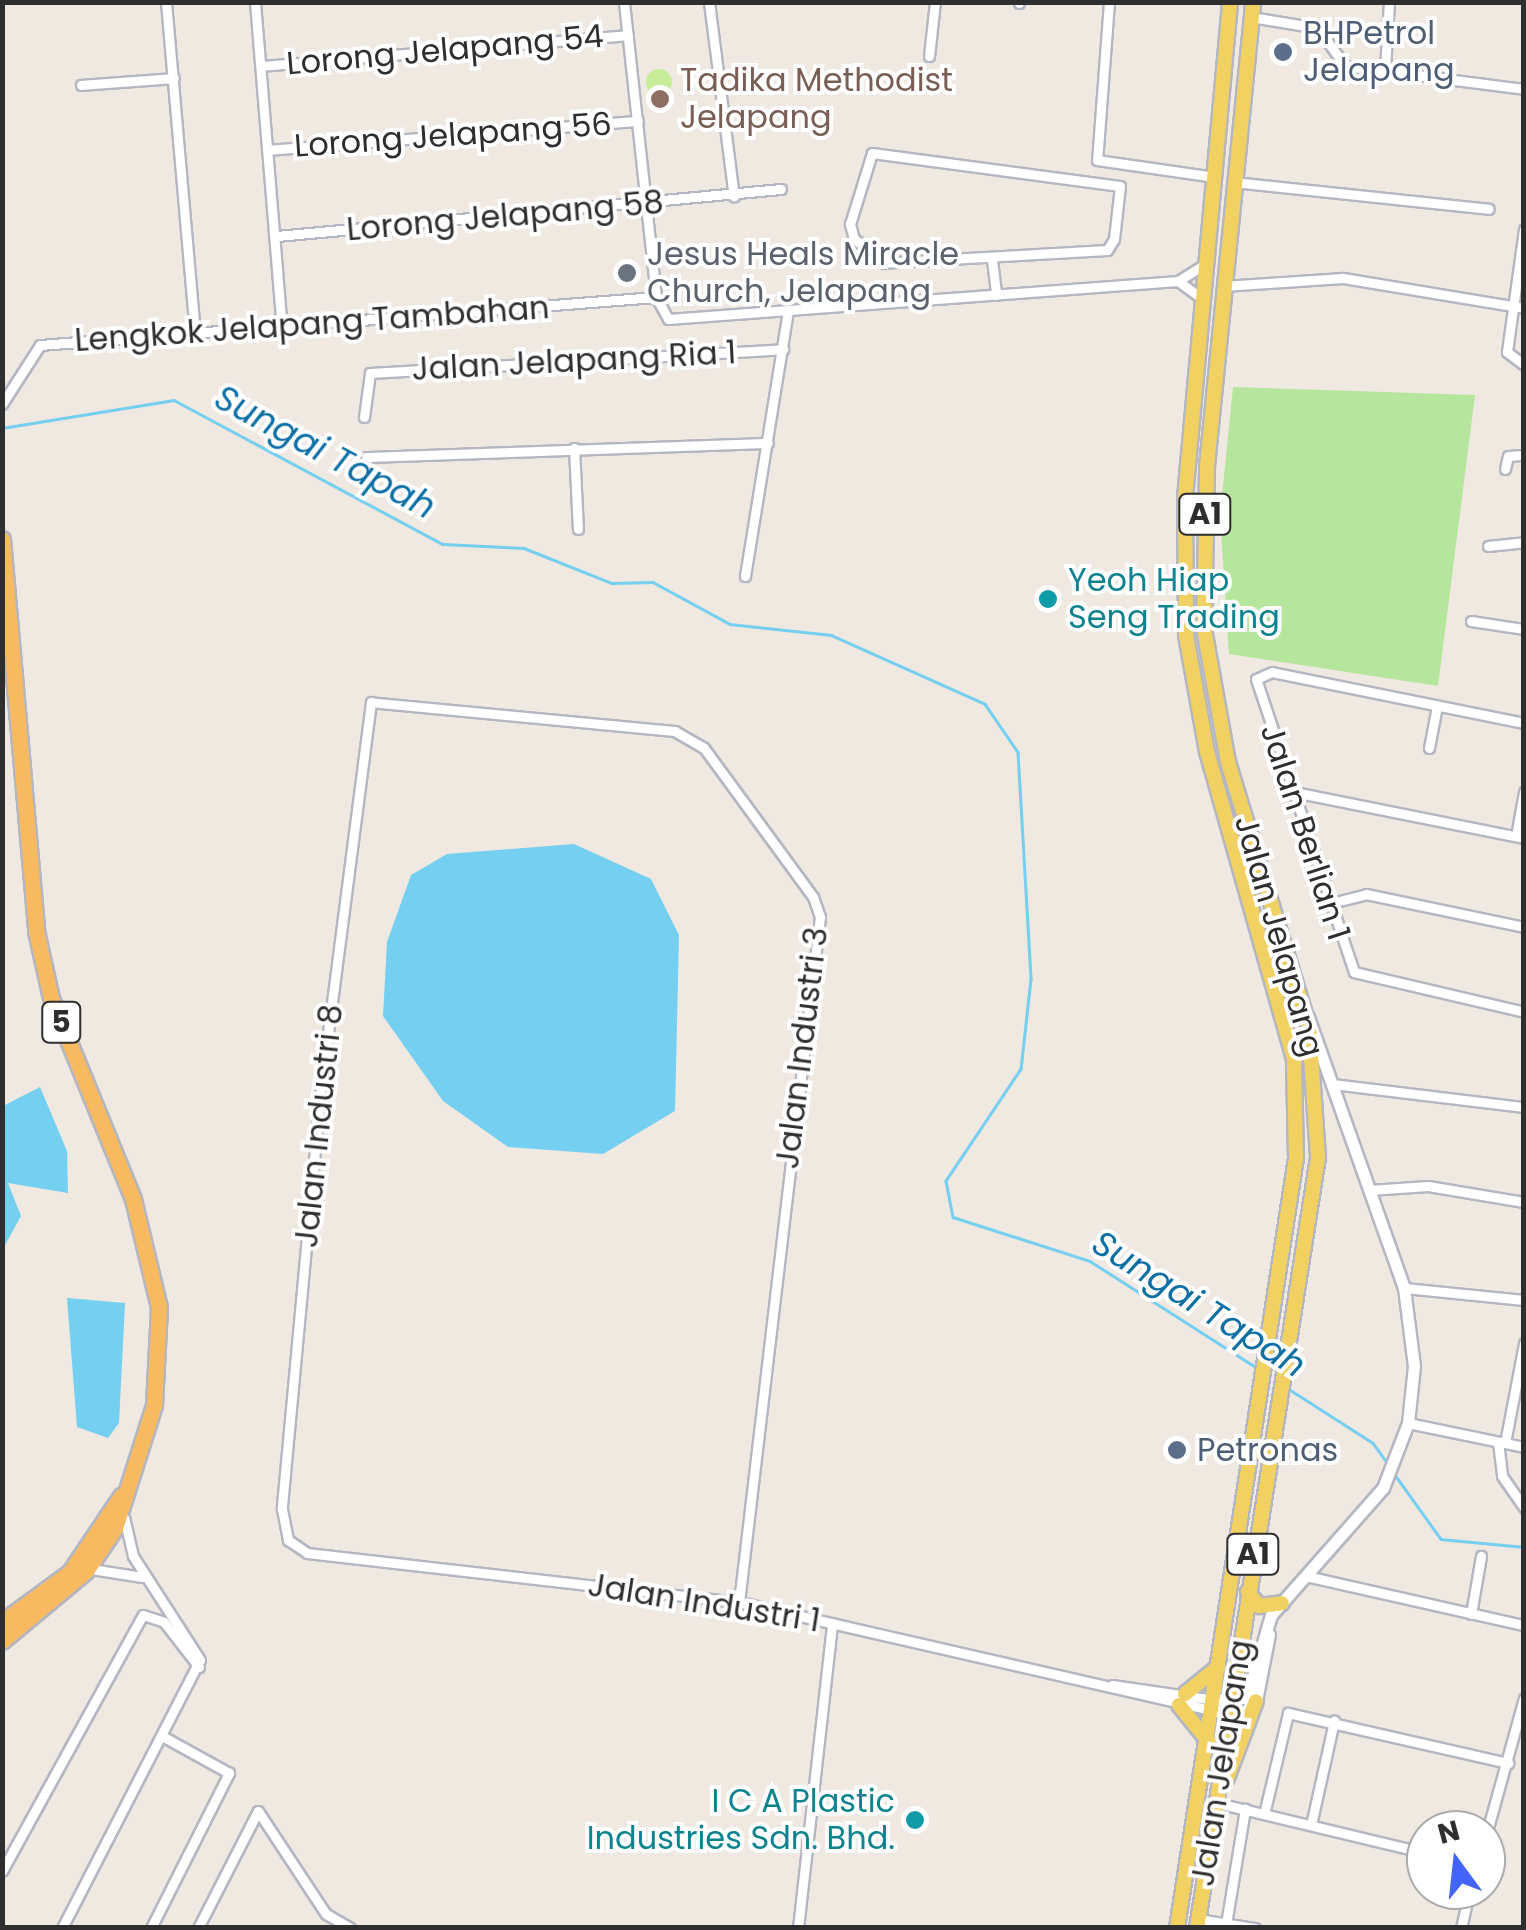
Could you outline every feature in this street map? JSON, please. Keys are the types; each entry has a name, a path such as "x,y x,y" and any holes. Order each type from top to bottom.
{"highway":[{"name":"5","path":"2,539 36,931 52,998 143,1228 159,1306 154,1406 124,1507 86,1571 2,1641"},
{"name":"5","path":"2,1622 70,1572 127,1488"}],"main road":[{"name":"Jalan Jelapang","path":"1197,1923 1218,1800 1223,1707 1221,1660 1275,1327 1296,1158 1294,1060 1187,650 1185,498 1230,2"},
{"name":"Jalan Jelapang","path":"1177,1928 1209,1743 1223,1707 1248,1592 1318,1157 1316,1099 1305,1013 1228,762 1204,628 1223,286 1252,10"},
{"path":"1305,1013 1294,1060 1308,1069 1316,1099"},
{"path":"1248,1592 1260,1606 1282,1603"},
{"path":"1209,1743 1182,1700 1221,1660"},
{"path":"1218,1800 1256,1701"}],"street":[{"path":"166,2 195,334"},
{"path":"255,2 282,327"},
{"path":"624,2 656,298 680,322 1178,281 1204,265"},
{"path":"710,2 734,196"},
{"path":"928,56 935,2"},
{"path":"1110,2 1097,160 1215,177"},
{"path":"1384,69 1390,2"},
{"path":"1252,10 1318,28 1345,66 1524,89"},
{"name":"Lorong Jelapang 54","path":"261,66 628,34"},
{"path":"81,85 174,78"},
{"name":"Lorong Jelapang 56","path":"268,150 638,121"},
{"path":"1120,186 872,153 855,194 854,239 884,263 992,260 1107,250 1120,186 1123,164"},
{"path":"1233,182 1489,209"},
{"name":"Lorong Jelapang 58","path":"277,236 781,189"},
{"path":"1522,365 1507,352 1510,306 1524,229"},
{"path":"992,260 996,295"},
{"path":"1223,286 1343,278 1524,308"},
{"path":"1178,281 1201,298"},
{"name":"Lengkok Jelapang Tambahan","path":"2,404 40,345 656,298"},
{"path":"745,576 788,312"},
{"name":"Jalan Jelapang Ria 1","path":"364,417 365,376 783,349"},
{"path":"366,457 768,443"},
{"path":"574,448 578,529"},
{"path":"1505,469 1508,456 1524,455"},
{"path":"1488,546 1524,542"},
{"path":"1471,621 1524,630"},
{"name":"Jalan Berlian 1","path":"1438,706 1272,672 1256,678 1331,903 1362,980 1524,1012"},
{"name":"Jalan Industri 8","path":"295,1548 282,1508 320,1096 371,702"},
{"name":"Jalan Industri 3","path":"371,702 676,731 704,748 814,897 820,917 739,1602"},
{"path":"1430,748 1438,706 1524,723"},
{"path":"1294,792 1520,837 1524,792"},
{"path":"1331,903 1366,894 1524,927"},
{"path":"1223,1707 1248,1696 1260,1639 1282,1603 1383,1488 1408,1423 1414,1366 1404,1288 1305,1013"},
{"path":"1333,1084 1524,1107"},
{"path":"1369,1190 1428,1186 1524,1202"},
{"path":"1404,1288 1524,1300"},
{"path":"1524,1343 1502,1442 1502,1476 1524,1508"},
{"path":"1408,1423 1524,1447"},
{"path":"62,1928 199,1666 197,1644 149,1581 128,1544 124,1507"},
{"name":"Jalan Industri 1","path":"295,1548 739,1602 1110,1686 1223,1707"},
{"path":"1471,1614 1481,1556"},
{"path":"86,1571 120,1567 149,1581"},
{"path":"1306,1576 1524,1625"},
{"path":"1223,1707 1256,1701 1282,1603"},
{"path":"2,1870 143,1615 164,1622 199,1666"},
{"path":"798,1928 832,1623"},
{"path":"1494,1810 1524,1698"},
{"path":"1264,1814 1288,1713 1334,1720 1508,1763"},
{"path":"1312,1825 1334,1720"},
{"path":"152,1928 230,1773 162,1736"},
{"path":"1218,1800 1406,1848"},
{"path":"1226,1924 1245,1809"},
{"path":"198,1928 258,1811 326,1914 350,1928"},
{"path":"1197,1923 1255,1928"}],"green space":[{"path":"659,69 668,73 672,82 668,91 659,95 650,91 646,82 650,73"},
{"path":"1233,387 1475,395 1438,686 1229,654 1220,516"}],"water":[{"path":"574,844 651,879 679,935 675,1111 603,1154 508,1147 443,1101 383,1016 387,942 411,875 447,854"},
{"path":"40,1087 67,1151 68,1193 8,1183 21,1216 3,1249 3,1106"},
{"path":"67,1298 125,1303 119,1423 108,1438 77,1427"}],"waterway":[{"name":"Sungai Tapah","path":"2,428 174,400 443,544 524,548 612,583 653,582 730,624 831,635 985,704 1018,752 1031,979 1021,1069 946,1181 953,1217 1090,1261 1257,1368"},
{"name":"Sungai Tapah","path":"1289,1389 1373,1443 1386,1461"},
{"name":"Sungai Tapah","path":"1393,1472 1441,1539 1524,1547"}],"place":[{"name":"BHPetrol Jelapang","path":"1283,52"},
{"name":"Tadika Methodist Jelapang","path":"660,99"},
{"name":"Jesus Heals Miracle Church, Jelapang","path":"627,273"},
{"name":"Yeoh Hiap Seng Trading","path":"1048,599"},
{"name":"Petronas","path":"1177,1450"},
{"name":"I C A Plastic Industries Sdn. Bhd.","path":"915,1820"}]}
